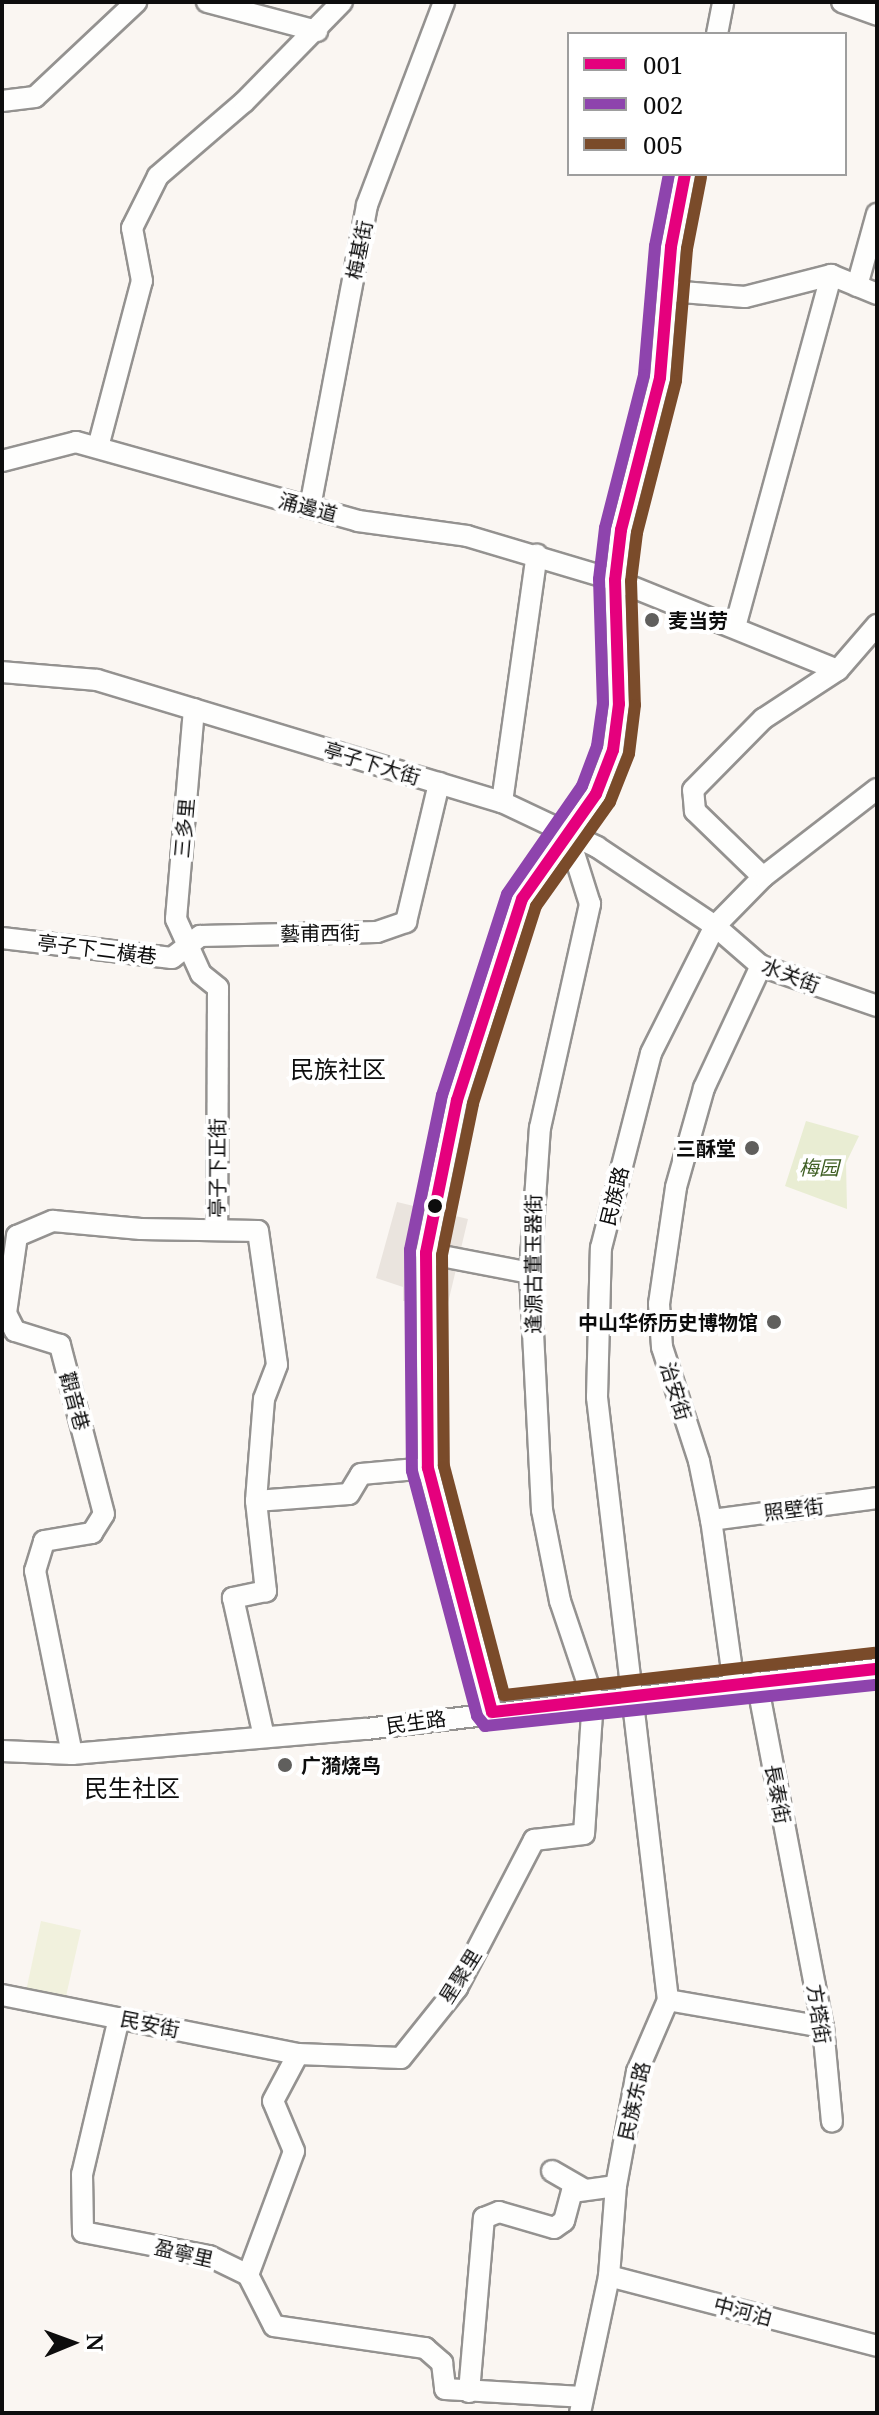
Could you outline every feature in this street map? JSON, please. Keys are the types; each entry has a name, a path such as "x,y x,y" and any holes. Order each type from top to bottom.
{"street":[{"path":"2,101 35,97 136,2"},
{"path":"207,2 317,31"},
{"path":"98,447 142,281 132,228 158,176 317,31 342,2"},
{"name":"梅基街","path":"310,507 367,205 444,2"},
{"path":"717,32 723,2"},
{"path":"842,2 877,15"},
{"path":"492,1712 428,1468 426,1253 457,1100 485,1000 522,899 596,794 613,750 619,704 615,580 621,530 660,378 685,176"},
{"path":"857,286 877,214"},
{"path":"669,291 745,297 831,275 877,294"},
{"path":"735,627 831,275"},
{"name":"涌邊道","path":"2,461 76,442 358,521 417,525 537,554 615,580 838,670"},
{"path":"502,802 537,554"},
{"path":"763,877 695,811 693,790 763,719 838,670 877,625"},
{"name":"亭子下大街","path":"2,672 97,680 502,802 567,831 715,926"},
{"name":"三多里","path":"188,945 176,919 194,709"},
{"name":"藝甫西街","path":"188,945 200,936 377,932 406,922 439,783"},
{"name":"民族路","path":"635,1695 597,1397 601,1248 651,1053 715,926 763,877 877,789"},
{"name":"逢源古董玉器街","path":"567,831 590,904 540,1128 530,1273 542,1510 560,1601 593,1699"},
{"name":"水关街","path":"715,926 761,966 877,1006"},
{"name":"亭子下二橫巷","path":"2,938 172,958 188,945"},
{"name":"亭子下正街","path":"188,945 201,974 218,988 217,1230 258,1231 277,1365 264,1399 256,1501 266,1591 233,1598 264,1737"},
{"name":"治安街","path":"734,1685 711,1520 699,1461 662,1347 659,1304 676,1187 704,1088 761,966"},
{"name":"觀音巷","path":"72,1754 35,1571 44,1541 92,1533 104,1514 60,1345 15,1331 6,1313 17,1236 53,1221 217,1230"},
{"path":"426,1253 530,1273"},
{"path":"256,1501 349,1494 361,1474 428,1468"},
{"name":"照壁街","path":"711,1520 877,1498"},
{"name":"民生路","path":"2,1751 72,1754 264,1737 877,1669"},
{"name":"長泰街","path":"757,1682 800,1906"},
{"name":"民族东路","path":"581,2405 609,2276 616,2186 637,2072 668,2000 635,1695"},
{"name":"星聚里","path":"298,2054 401,2058 457,1988 534,1840 584,1834 593,1699"},
{"name":"方塔街","path":"800,1906 823,2027 832,2122"},
{"name":"民安街","path":"2,1995 298,2054"},
{"path":"668,2000 823,2027"},
{"name":"盈寧里","path":"119,2018 82,2174 83,2232 209,2256 248,2275"},
{"path":"298,2054 273,2101 294,2151 248,2275 274,2326 425,2348 442,2363 445,2389 581,2405"},
{"path":"552,2171 583,2189"},
{"path":"469,2392 484,2218 499,2212 554,2228 564,2221 572,2192 616,2186"},
{"name":"中河泊","path":"609,2276 877,2346"}],"green space":[{"name":"梅园","path":"806,1121 859,1136 846,1163 847,1209 785,1186"},
{"path":"41,1921 81,1930 64,2005 25,1996"}],"shaded area":[{"path":"397,1202 468,1219 448,1303 403,1301 403,1287 376,1278"}],"transit line":[{"name":"002","path":"669,176 655,246 644,375 605,528 599,579 603,703 597,746 582,786 507,894 442,1095 410,1250 412,1471 477,1716 485,1726 877,1685"},
{"name":"001","path":"685,176 671,247 660,378 621,530 615,580 619,704 613,750 596,794 522,899 457,1100 426,1253 428,1468 492,1712 877,1669"},
{"name":"005","path":"701,177 687,249 676,381 637,533 631,581 635,705 629,754 610,802 536,906 473,1104 442,1255 444,1466 504,1695 875,1653"}],"place":[{"name":"麦当劳","path":"652,620"},
{"name":"三酥堂","path":"752,1148"},
{"name":"中山华侨历史博物馆","path":"774,1322"},
{"name":"广漪烧鸟","path":"285,1765"}],"district":[{"name":"民族社区","path":"338,1069"},
{"name":"民生社区","path":"132,1788"}]}
